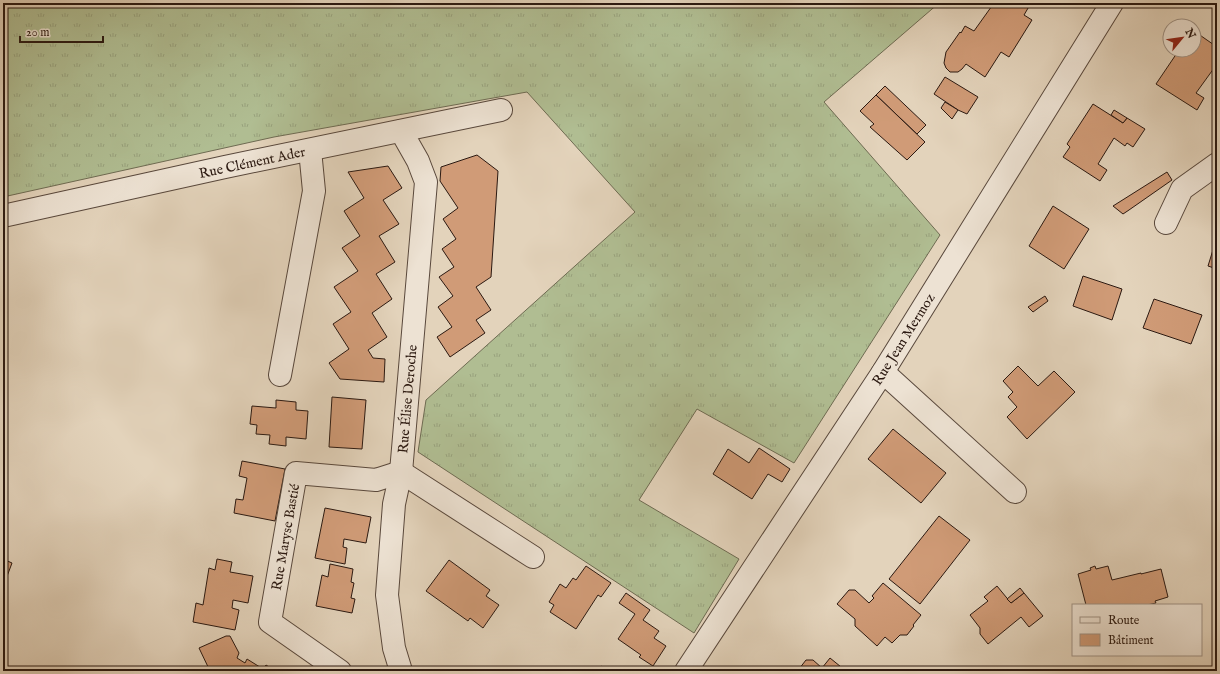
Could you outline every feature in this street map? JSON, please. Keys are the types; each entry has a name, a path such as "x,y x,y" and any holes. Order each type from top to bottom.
{"street":[{"name":"Rue Jean Mermoz","path":"686,671 883,372 1112,3"},
{"name":"Rue Clément Ader","path":"3,216 501,110"},
{"name":"Rue Élise Deroche","path":"401,131 418,161 426,182 401,472 394,504 387,596 394,648 401,671"},
{"path":"280,375 314,191 310,150"},
{"path":"1166,223 1182,189 1217,164"},
{"path":"883,372 1015,492"},
{"path":"401,472 533,557"},
{"name":"Rue Maryse Bastié","path":"340,671 270,622 296,473 376,480 401,472"}],"green space":[{"path":"3,3 939,3 824,102 940,235 794,463 697,409 639,500 739,559 694,633 418,452 426,400 635,212 527,92 274,137 3,197"}],"building":[{"path":"994,3 1031,3 1024,15 1032,20 1009,57 1001,52 985,77 966,64 958,72 950,72 944,63 946,52 965,26 974,31"},
{"path":"1202,37 1217,47 1217,64 1196,93 1204,98 1197,110 1156,84 1174,58 1202,58"},
{"path":"945,77 978,97 967,114 958,110 934,94"},
{"path":"885,86 926,125 917,134 876,95"},
{"path":"876,95 925,142 907,160 870,127 874,124 860,111"},
{"path":"945,102 958,110 952,119 941,108"},
{"path":"1093,104 1123,123 1127,118 1145,129 1133,147 1127,143 1125,146 1114,138 1098,164 1107,170 1100,181 1063,157 1070,147 1067,144"},
{"path":"1114,110 1127,118 1123,123 1111,115"},
{"path":"477,155 498,171 491,277 476,287 491,310 476,320 485,333 450,357 437,337 452,327 438,307 453,296 439,277 454,267 442,249 456,239 443,219 458,208 440,181 441,167"},
{"path":"388,166 402,188 383,200 399,224 379,236 395,262 376,274 392,299 372,313 387,337 368,350 373,358 385,359 384,382 340,379 329,363 349,349 333,324 351,312 334,287 358,271 342,248 360,236 344,211 364,198 348,172"},
{"path":"1167,172 1172,180 1123,214 1113,206"},
{"path":"1053,206 1089,229 1064,269 1029,246"},
{"path":"1217,237 1217,269 1208,266"},
{"path":"1083,276 1122,289 1112,320 1073,306"},
{"path":"1045,296 1048,301 1033,312 1028,307"},
{"path":"1154,299 1202,315 1191,344 1143,328"},
{"path":"1018,366 1038,386 1054,371 1075,392 1027,439 1007,417 1017,407 1008,397 1013,392 1003,381"},
{"path":"332,397 366,400 362,449 329,447"},
{"path":"276,400 296,402 296,410 308,411 306,439 286,437 286,446 269,444 270,435 256,434 257,425 250,424 252,406 276,408"},
{"path":"893,429 946,473 921,503 868,459"},
{"path":"759,448 790,469 782,482 768,474 752,499 713,474 728,449 749,463"},
{"path":"242,461 285,469 275,521 234,513 236,499 243,500 247,478 239,476"},
{"path":"325,508 371,517 366,543 344,539 343,547 347,548 345,564 315,558"},
{"path":"939,516 970,540 920,604 889,579"},
{"path":"3,559 12,563 3,587"},
{"path":"217,559 232,562 230,572 253,576 248,603 233,600 232,608 239,610 235,630 193,622 196,603 203,605 209,568 215,570"},
{"path":"449,560 490,590 486,596 499,605 483,628 470,618 468,621 426,591"},
{"path":"330,564 353,569 351,582 354,583 351,598 355,599 352,613 316,606 322,575 328,577"},
{"path":"586,566 611,583 601,597 598,595 576,629 550,612 554,605 549,602 560,584 566,588 573,578 576,580"},
{"path":"1095,566 1096,569 1108,566 1112,580 1161,569 1168,597 1155,601 1156,603 1152,604 1086,604 1078,574 1091,570 1090,568"},
{"path":"883,583 921,615 907,635 900,635 892,643 885,637 877,646 855,626 855,619 837,604 849,590 855,590 869,603 874,598 872,596"},
{"path":"997,586 1011,603 1024,593 1043,616 1029,627 1021,617 988,644 980,634 980,628 970,615 988,601 984,597"},
{"path":"1020,588 1024,593 1011,603 1007,599"},
{"path":"626,593 650,610 643,620 659,631 654,638 666,646 653,666 639,657 641,655 618,639 635,614 619,603"},
{"path":"226,636 230,636 239,653 237,658 245,663 247,659 263,669 266,665 275,671 210,671 199,648"},
{"path":"830,658 846,671 792,671 796,667 799,669 806,660 813,660 822,668"},
{"path":"601,666 608,671 597,671"}]}
